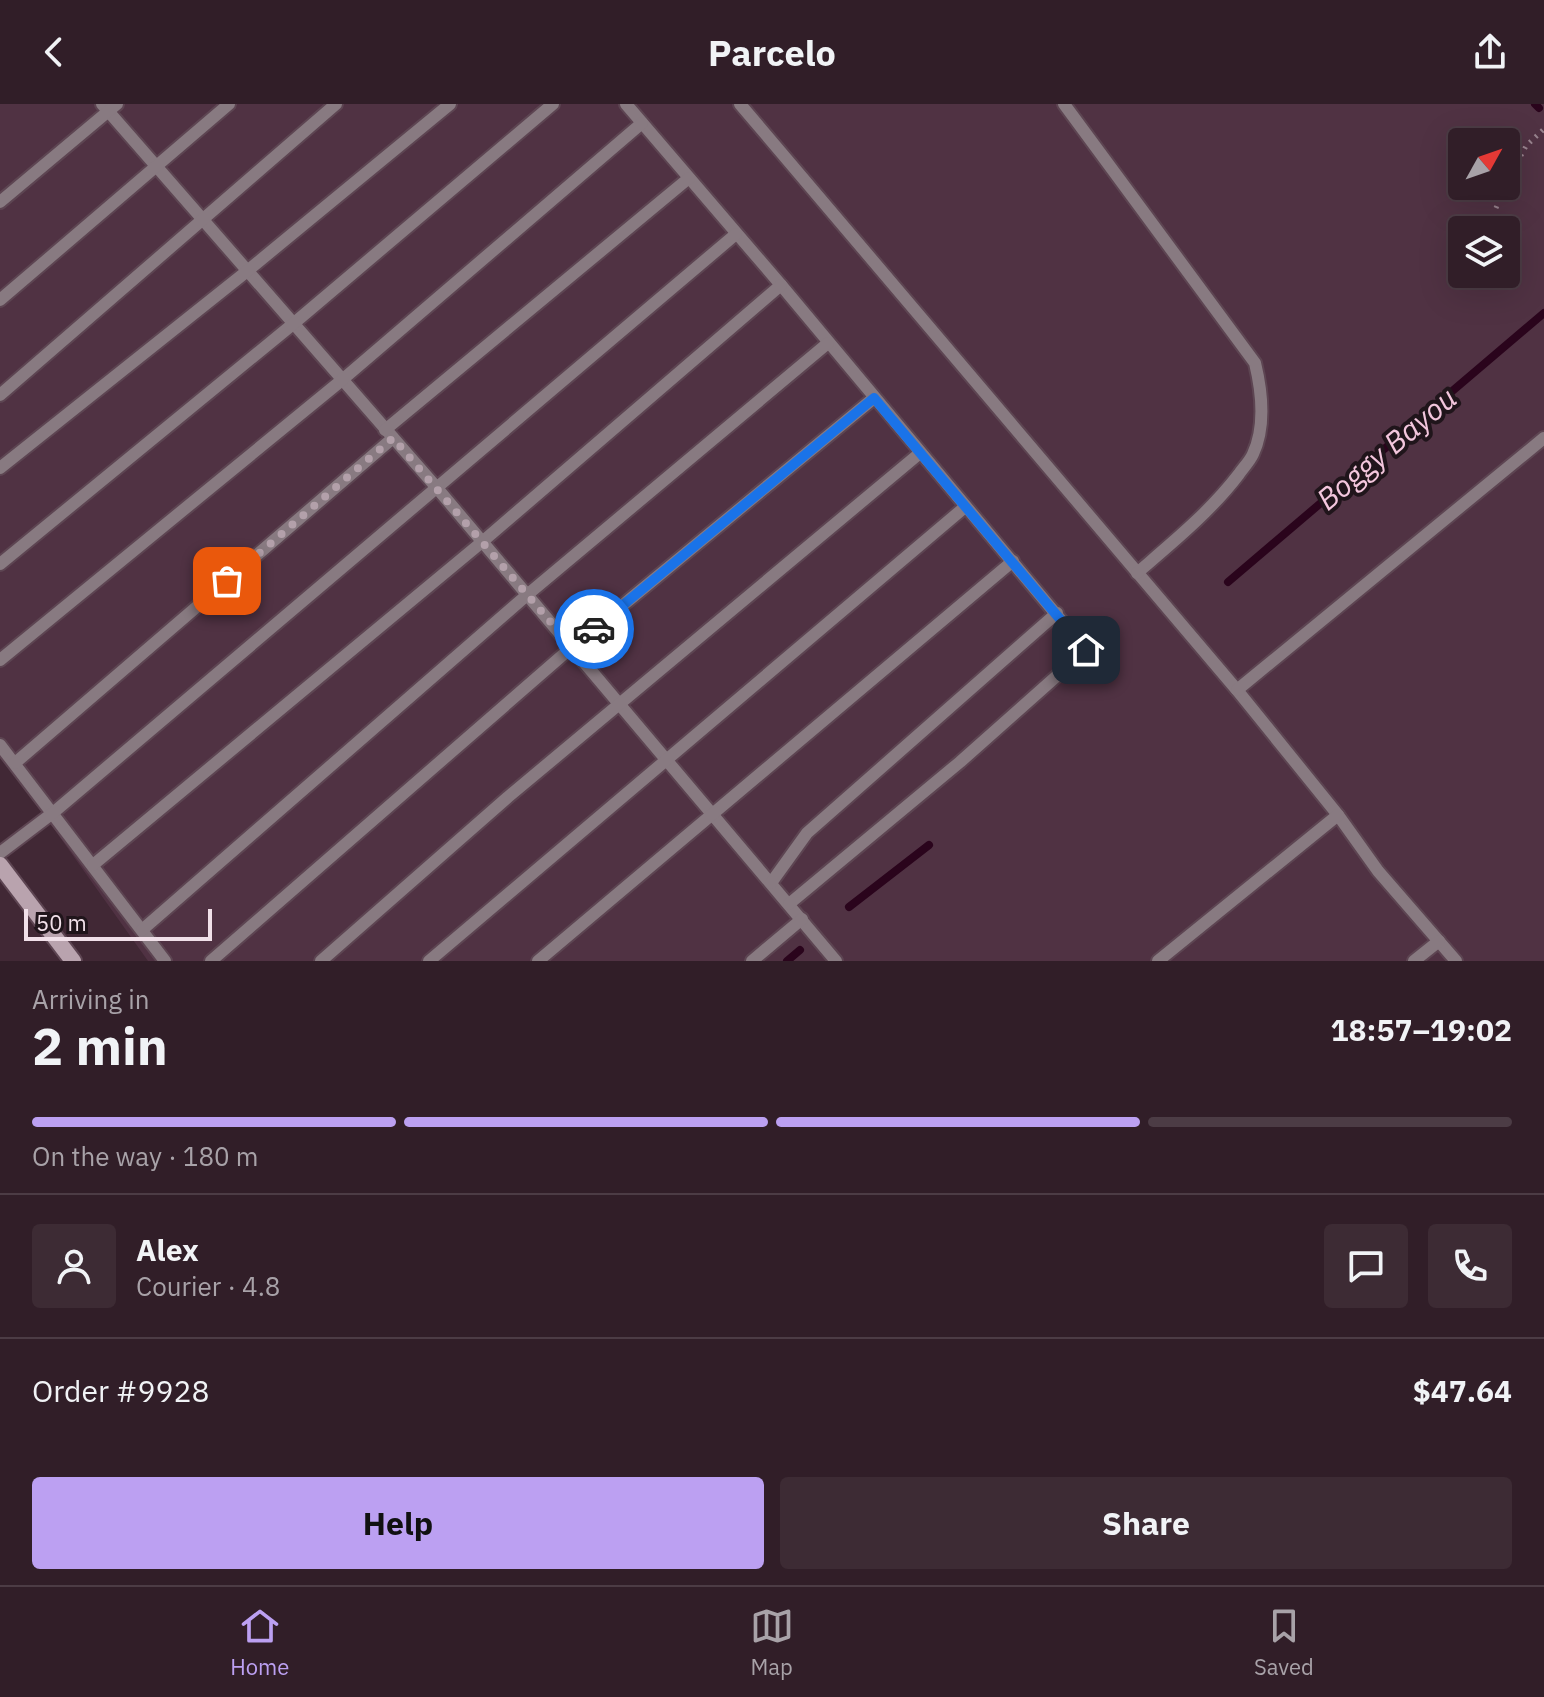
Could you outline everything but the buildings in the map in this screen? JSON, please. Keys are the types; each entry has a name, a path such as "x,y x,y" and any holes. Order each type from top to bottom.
{"main road":[{"path":"0,865 73,961"}],"lane":[{"path":"0,300 229,104"},
{"path":"0,395 336,104"},
{"path":"0,468 450,104"},
{"path":"0,564 293,324 553,104"},
{"path":"626,104 1086,650 960,762 789,904"},
{"path":"740,104 1237,690 1338,815 1378,871 1456,961"},
{"path":"1064,104 1255,363 1261,387 1262,415 1253,455 1226,491 1137,573"},
{"path":"0,202 109,106 155,166 437,488 836,961"},
{"path":"0,660 342,380 642,123"},
{"path":"15,763 389,434 689,178"},
{"path":"0,853 54,812 736,234"},
{"path":"93,865 482,542 781,285"},
{"path":"142,930 527,595 828,343"},
{"path":"211,961 572,647 874,398"},
{"path":"1237,690 1544,438"},
{"path":"321,961 508,797 920,453"},
{"path":"429,961 965,507"},
{"path":"538,961 1013,561"},
{"path":"771,883 807,833 1057,613"},
{"path":"0,745 165,961"},
{"path":"1158,961 1338,815"},
{"path":"752,961 802,919"},
{"path":"1414,961 1439,941"}],"path":[{"path":"1520,158 1526,146 1544,129"},
{"path":"1496,208 1499,200"}],"shaded area":[{"path":"0,104 1544,104 1544,961 148,961 0,753"}],"waterway":[{"name":"Boggy Bayou","path":"1535,104 1539,108"},
{"name":"Boggy Bayou","path":"1228,582 1544,313"},
{"name":"Boggy Bayou","path":"849,907 929,845"},
{"name":"Boggy Bayou","path":"787,961 800,950"}],"way so far":[{"path":"227,581 393,438 572,647 594,629"}],"route":[{"path":"594,629 874,398 1086,650"}]}
